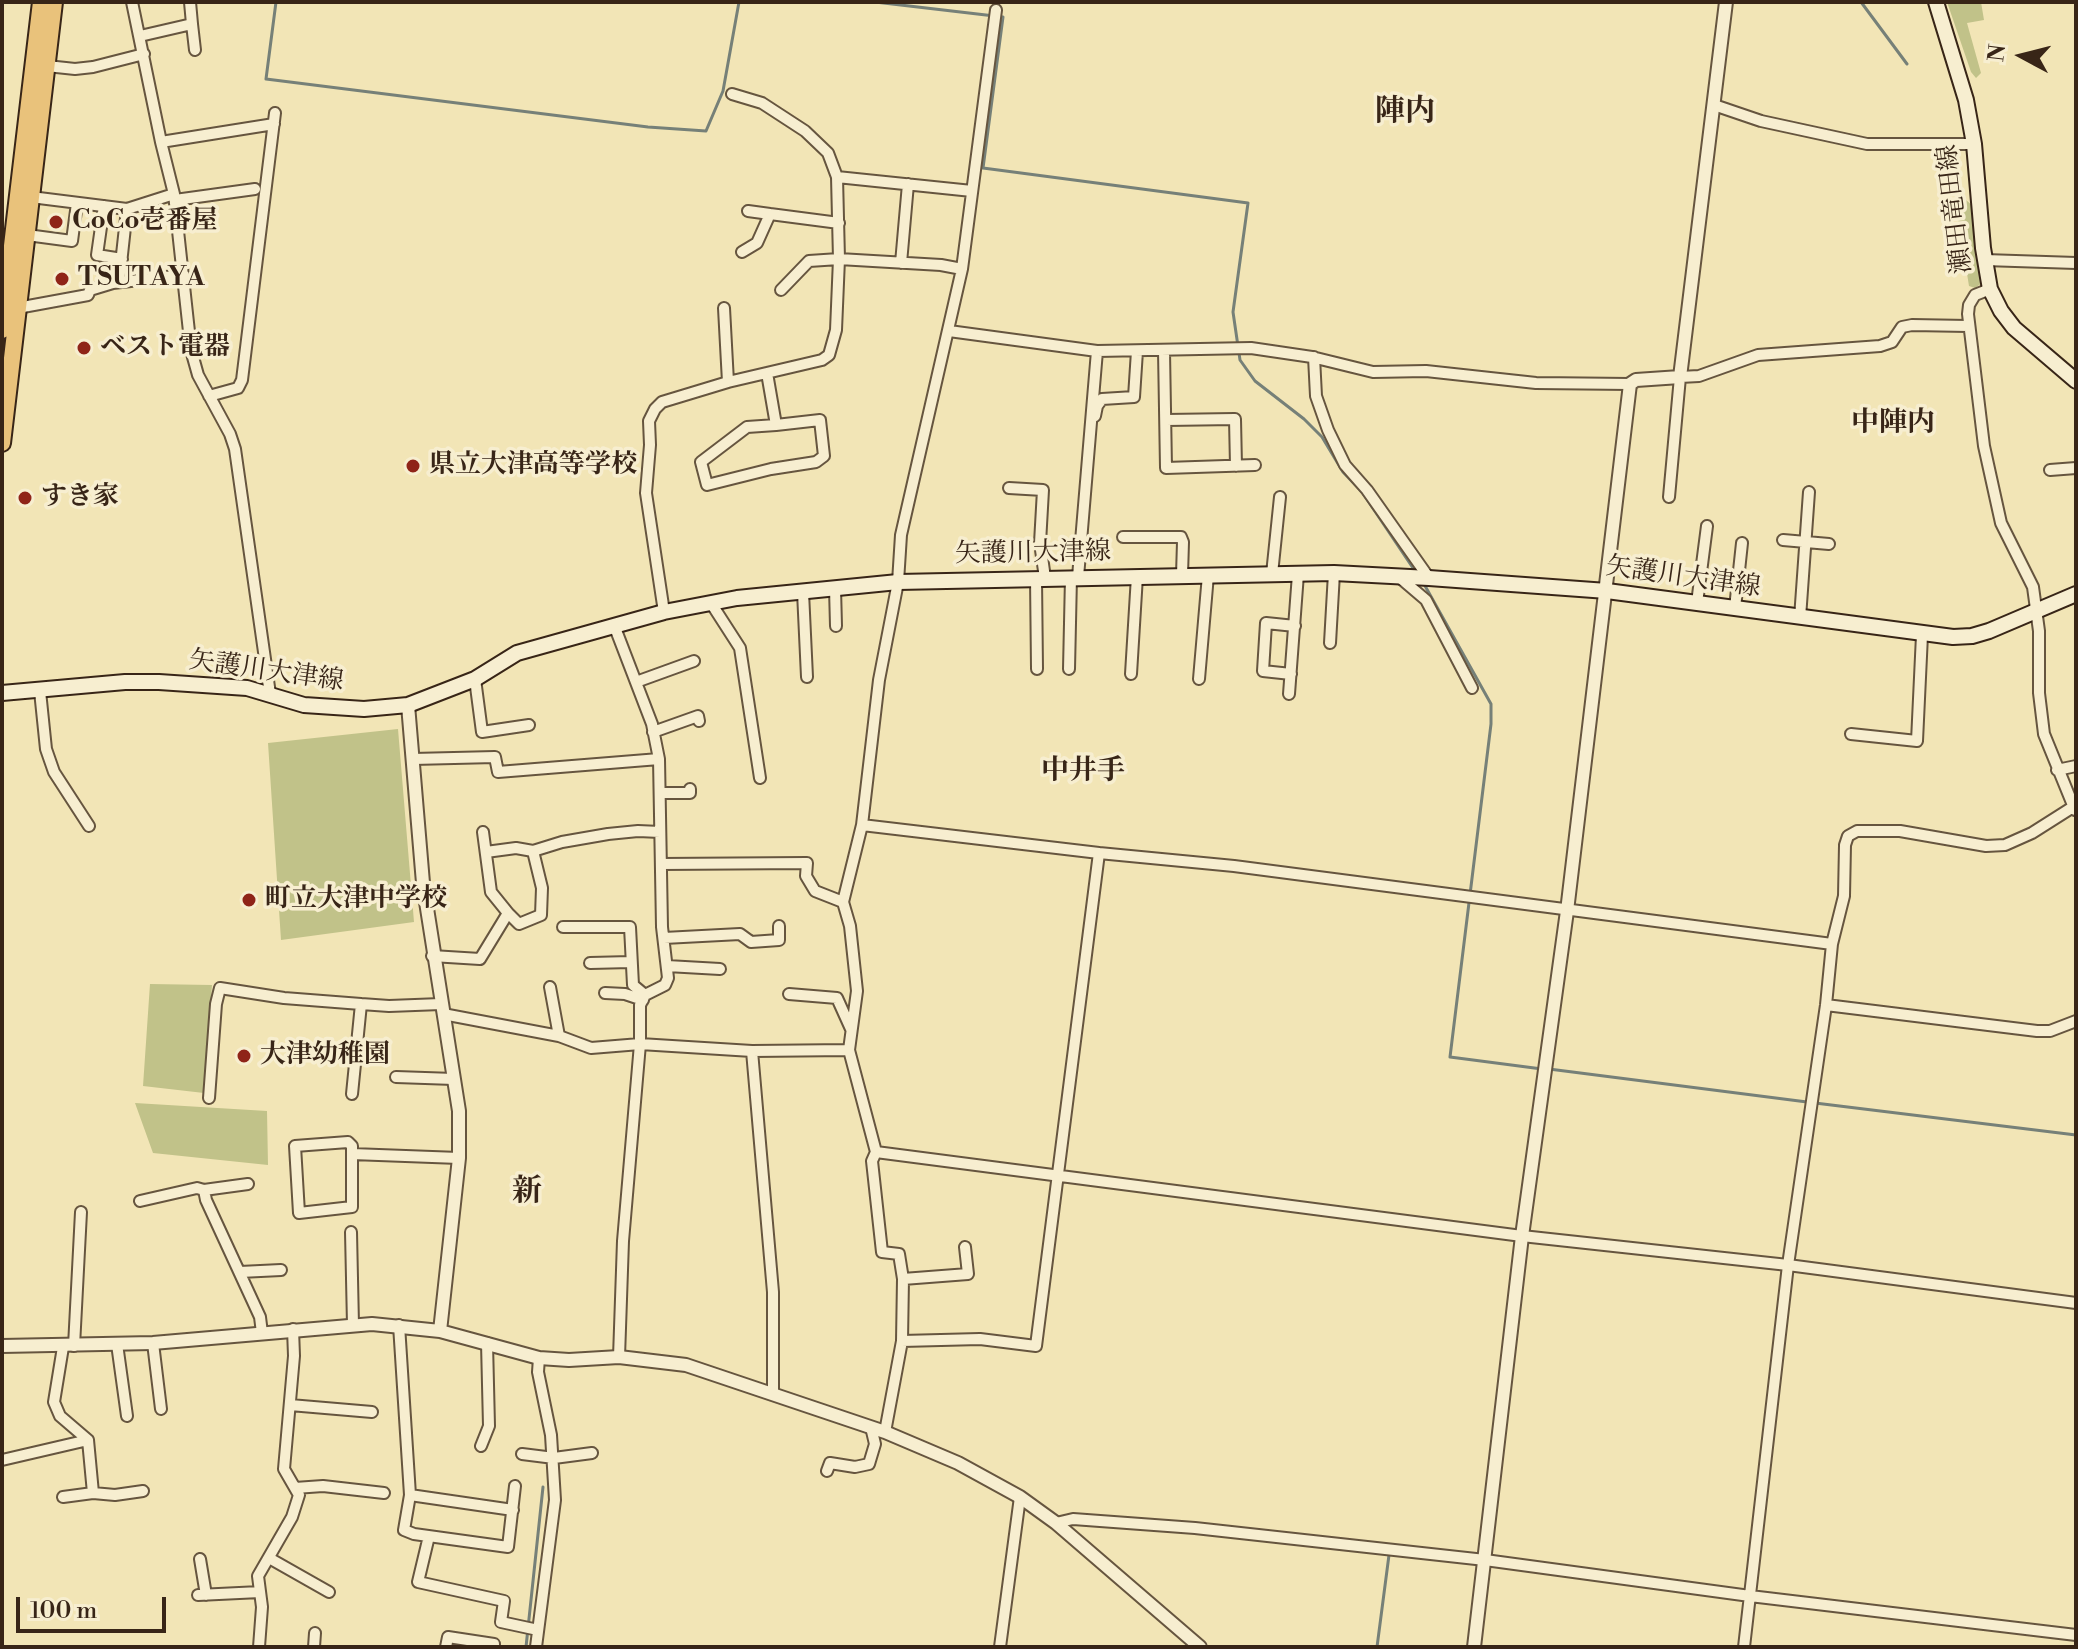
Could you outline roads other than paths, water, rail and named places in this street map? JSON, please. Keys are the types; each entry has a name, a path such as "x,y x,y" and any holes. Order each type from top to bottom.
{"highway":[{"path":"2,443 8,309 41,2"},
{"path":"2,330 27,235 54,2"}],"main road":[{"name":"瀬田竜田線","path":"1936,2 1955,56 1974,144 1990,289 2014,328 2076,381"},
{"name":"矢護川大津線","path":"2,693 159,682 223,685 270,694 304,705 347,708 408,705 475,679 517,653 664,612 711,603 898,582 1334,573 1607,591 1922,635 1972,636 2076,594"}],"street":[{"path":"132,2 175,197 191,350 198,375 235,449 270,694"},
{"path":"190,2 195,50"},
{"path":"1669,497 1680,377 1726,2"},
{"path":"885,1432 902,1341 903,1279 899,1254 882,1252 872,1161 876,1152 849,1050 857,991 850,926 843,902 862,825 879,680 892,628 901,535 962,269 996,10"},
{"path":"140,36 192,24"},
{"path":"47,66 93,67 144,54"},
{"path":"664,612 646,493 649,421 662,402 728,382 822,360 829,355 836,330 839,259 837,177 828,153 805,131 762,103 732,94"},
{"path":"1714,105 1761,121 1851,142 1974,144"},
{"path":"161,142 274,118 242,380 238,388 209,396"},
{"path":"837,177 972,191"},
{"path":"901,263 908,184"},
{"path":"31,197 127,209 175,197 255,189"},
{"path":"27,235 72,241 77,203"},
{"path":"104,206 97,255 122,259"},
{"path":"119,282 127,209"},
{"path":"748,211 839,223"},
{"path":"742,252 757,243 770,214"},
{"path":"781,290 809,261 839,259 962,269"},
{"path":"1985,260 2076,263"},
{"path":"8,309 88,295 90,290 119,282 184,275"},
{"path":"1744,1647 1788,1265 1832,944 1844,896 1848,836 1857,831 1900,831 1986,846 2005,845 2075,809 2044,734 2033,587 2001,523 1984,446 1968,326 1969,305 1975,295 1990,289"},
{"path":"724,308 728,382"},
{"path":"949,331 1097,351 1251,348 1314,357 1373,372 1426,371 1536,383 1630,384 1636,380 1699,376 1758,355 1880,346 1892,342 1902,327 1912,325 1968,326"},
{"path":"1069,669 1097,351"},
{"path":"1090,449 1097,406 1102,399 1134,397 1137,351"},
{"path":"1164,351 1166,468 1255,465"},
{"path":"1314,357 1316,396 1345,465 1367,490 1429,578"},
{"path":"767,373 776,425"},
{"path":"1474,1647 1522,1236 1567,911 1630,384"},
{"path":"1166,420 1235,419 1236,466"},
{"path":"820,420 824,456 816,462 771,469 707,485 701,462 747,427 776,425 820,420"},
{"path":"2050,470 2076,468"},
{"path":"1009,488 1043,490 1037,669"},
{"path":"1800,618 1809,492"},
{"path":"1272,574 1280,497"},
{"path":"1697,603 1707,526"},
{"path":"1123,537 1181,537 1182,575"},
{"path":"1783,540 1829,544"},
{"path":"1735,608 1742,543"},
{"path":"1330,643 1334,573"},
{"path":"1289,694 1298,574"},
{"path":"1199,679 1208,575"},
{"path":"1131,674 1137,576"},
{"path":"1399,577 1426,600 1472,688"},
{"path":"835,588 836,626"},
{"path":"803,592 807,677"},
{"path":"711,603 740,648 760,778"},
{"path":"1291,674 1263,671 1266,623 1295,626"},
{"path":"614,625 653,732 659,759 668,978 665,985 644,998 640,1005 640,1044 623,1241 619,1357"},
{"path":"1851,734 1917,741 1922,635"},
{"path":"636,682 694,661"},
{"path":"475,679 482,732 529,725"},
{"path":"40,691 46,749 63,788 89,826"},
{"path":"408,705 432,956 459,1111 459,1158 440,1331"},
{"path":"653,732 698,716 699,721"},
{"path":"413,759 495,757 498,772 659,759"},
{"path":"2057,770 2076,766"},
{"path":"660,793 690,793 690,789"},
{"path":"862,825 1234,866 1832,944"},
{"path":"483,832 491,892 519,924 541,915 542,888 533,851"},
{"path":"486,852 516,848 533,851 608,834 660,832"},
{"path":"902,1341 980,1339 1036,1346 1099,853"},
{"path":"661,864 807,863 806,876 815,891 843,902"},
{"path":"432,956 480,959 508,913"},
{"path":"664,938 740,934 751,942 779,940 779,926"},
{"path":"563,927 630,927 633,985 644,998"},
{"path":"590,963 631,962"},
{"path":"667,966 720,969"},
{"path":"550,987 559,1036"},
{"path":"209,1098 220,988 284,998 442,1009 559,1036 591,1048 640,1044 752,1051 849,1050"},
{"path":"605,993 644,998"},
{"path":"789,994 837,998 852,1031"},
{"path":"352,1094 361,1004"},
{"path":"1826,1005 2037,1031 2050,1031 2076,1021"},
{"path":"752,1051 772,1281 773,1394"},
{"path":"396,1077 454,1079"},
{"path":"348,1142 352,1146 352,1154 352,1207 299,1213 295,1146 348,1142"},
{"path":"876,1152 1522,1236 1788,1265 2076,1303"},
{"path":"352,1154 459,1158"},
{"path":"140,1201 197,1188 204,1190 248,1184"},
{"path":"204,1190 260,1317 262,1333"},
{"path":"81,1212 69,1346 54,1402 60,1416 88,1440 93,1493"},
{"path":"351,1232 353,1325"},
{"path":"903,1279 968,1274 965,1247"},
{"path":"240,1272 281,1270"},
{"path":"399,1325 410,1495 404,1530 508,1547 515,1486"},
{"path":"2,1346 153,1343 293,1329 399,1325 440,1331 539,1358 619,1357 686,1365 885,1432 958,1463 1020,1497 1056,1523 1200,1647"},
{"path":"259,1647 262,1607 258,1576 292,1517 299,1495 284,1469 294,1356 293,1329"},
{"path":"153,1343 161,1409"},
{"path":"481,1446 489,1426 487,1343"},
{"path":"117,1344 127,1416"},
{"path":"536,1647 555,1500 554,1458 538,1372 539,1358"},
{"path":"290,1405 372,1412"},
{"path":"827,1471 830,1463 855,1467 869,1464 875,1444 871,1427"},
{"path":"2,1460 88,1440"},
{"path":"522,1454 554,1458 592,1453"},
{"path":"295,1488 323,1486 384,1493"},
{"path":"63,1497 143,1491"},
{"path":"410,1495 513,1510"},
{"path":"1000,1647 1020,1497"},
{"path":"1056,1523 1073,1519 1195,1528 1485,1560 2076,1635"},
{"path":"429,1536 418,1582 504,1601 494,1646 448,1637 446,1647"},
{"path":"269,1558 329,1592"},
{"path":"200,1559 202,1595 260,1592"},
{"path":"501,1622 538,1630"},
{"path":"314,1647 315,1633"}],"waterway":[{"path":"276,2 266,79 648,127 706,131 723,91 739,2"},
{"path":"875,2 1003,17 983,168 1248,203 1233,312 1240,360 1255,381 1322,437 1343,472 1362,492 1415,571"},
{"path":"1861,2 1907,64"},
{"path":"1424,584 1491,704 1450,1057 1542,1069"},
{"path":"1549,1069 1807,1102"},
{"path":"1815,1103 2076,1135"},
{"path":"526,1647 543,1487"},
{"path":"1377,1647 1389,1555"}],"place":[{"name":"CoCo壱番屋","path":"56,222"},
{"name":"TSUTAYA","path":"62,279"},
{"name":"ベスト電器","path":"84,348"},
{"name":"県立大津高等学校","path":"413,466"},
{"name":"すき家","path":"25,498"},
{"name":"町立大津中学校","path":"249,900"},
{"name":"大津幼稚園","path":"244,1056"}],"district":[{"name":"陣内","path":"1405,113"},
{"name":"中陣内","path":"1893,424"},
{"name":"中井手","path":"1083,772"},
{"name":"新","path":"527,1193"}]}
